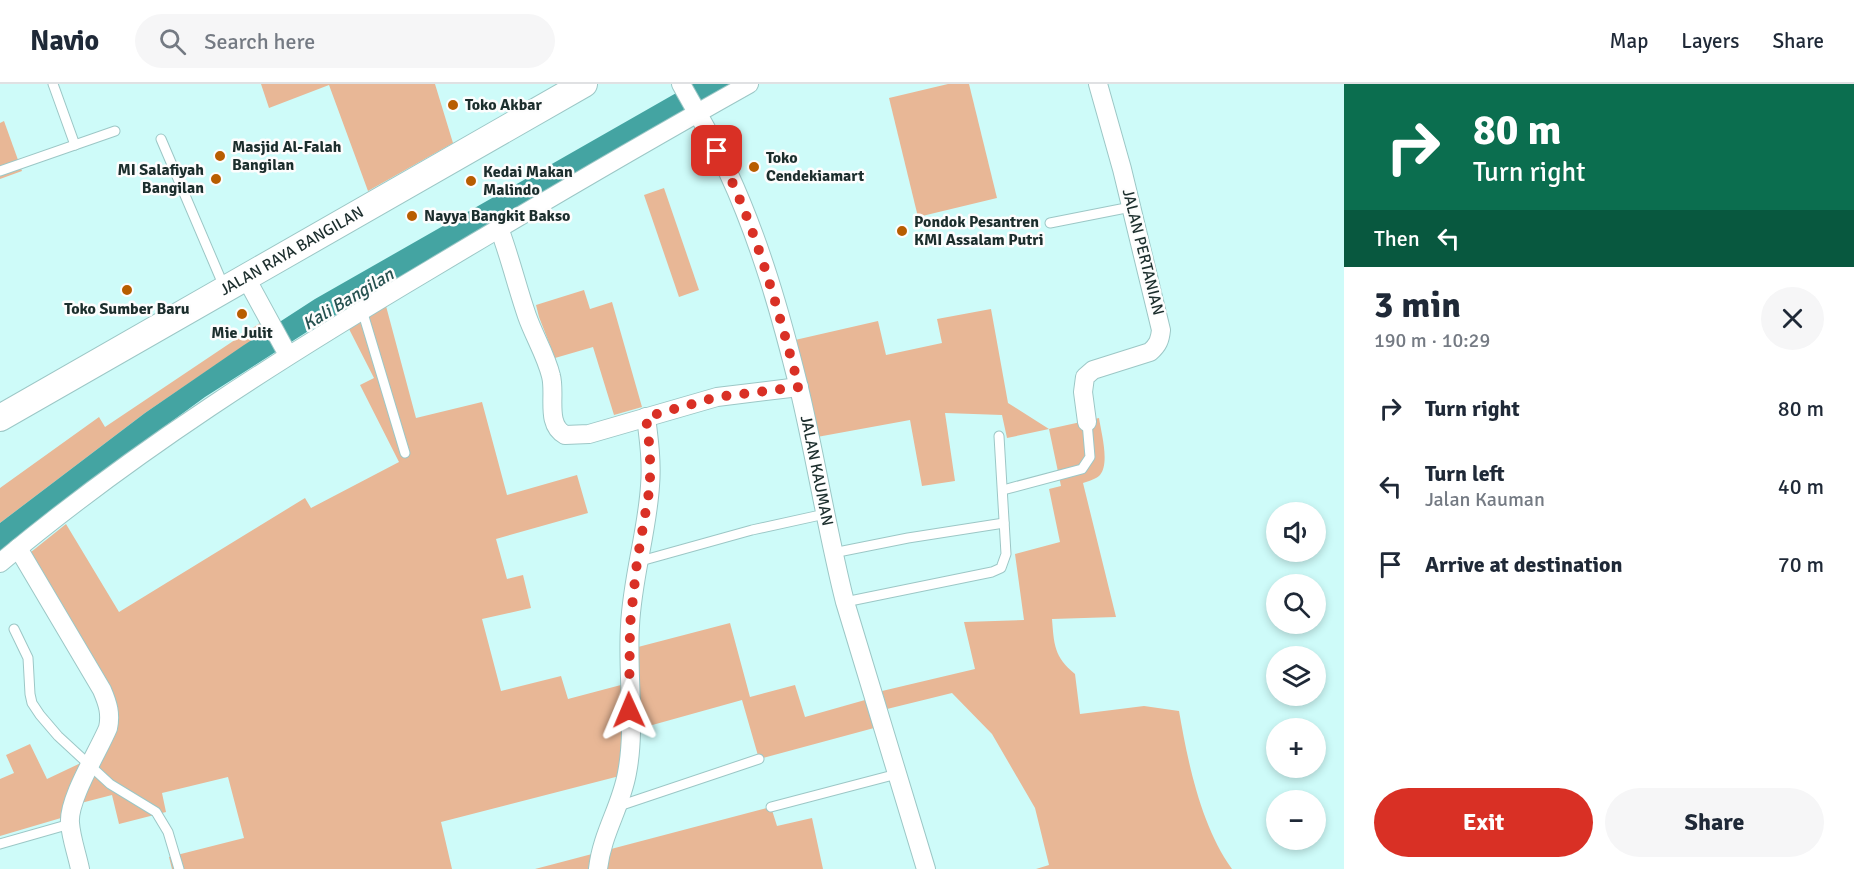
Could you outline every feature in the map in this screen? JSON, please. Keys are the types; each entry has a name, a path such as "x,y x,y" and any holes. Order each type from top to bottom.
{"main road":[{"name":"JALAN RAYA BANGILAN","path":"0,418 579,85"}],"street":[{"name":"JALAN KAUMAN","path":"681,84 727,170 751,228 775,300 799,387 845,602 926,869"},
{"path":"0,563 120,470 287,353 696,110 749,84"},
{"name":"JALAN PERTANIAN","path":"1087,422 1082,383 1088,373 1150,352 1160,339 1160,321 1098,84"},
{"path":"499,228 528,318 551,374 554,389 553,416 559,432 575,436 590,434 717,397 799,387"},
{"path":"236,284 267,316 287,353"},
{"path":"598,869 604,835 623,791 630,758 629,643 637,562 650,486 650,451 646,417"},
{"path":"18,548 109,705 108,728 75,798 70,814 80,869"}],"lane":[{"path":"53,84 75,145"},
{"path":"0,171 115,131"},
{"path":"161,139 236,284"},
{"path":"1050,223 1131,207"},
{"path":"362,309 405,453"},
{"name":"JALAN PERTANIAN","path":"1003,490 1082,469 1090,457 1087,422"},
{"path":"845,602 996,571 1001,568 1006,558 999,436"},
{"path":"637,562 752,530 825,514"},
{"path":"833,553 908,538 1004,523"},
{"path":"14,629 28,658 32,704 39,715 58,736 110,784 156,812 168,831 179,869"},
{"path":"616,807 759,759"},
{"path":"771,807 897,774"},
{"path":"0,844 70,824"}],"shaded area":[{"path":"261,84 435,84 453,143 368,191 329,85 269,108"},
{"path":"948,84 969,84 997,198 918,217 889,98"},
{"path":"4,121 22,171 0,179 0,123"},
{"path":"664,188 699,290 679,297 644,195"},
{"path":"584,290 590,309 612,302 642,407 614,415 593,347 555,358 536,305"},
{"path":"386,306 416,418 482,402 507,495 577,475 588,513 496,539 507,579 523,575 531,608 482,619 501,691 561,676 568,699 636,681 638,647 730,623 750,697 795,685 805,717 865,700 874,728 759,759 742,700 638,729 635,772 441,822 452,869 172,869 169,857 244,838 228,777 162,793 166,812 119,824 112,795 81,803 117,709 114,695 31,552 66,524 119,612 305,498 311,508 399,462 360,385 374,378 349,329"},
{"path":"991,309 1008,403 1049,429 1007,438 1002,415 945,413 955,481 922,486 910,420 817,437 795,340 878,321 886,355 942,343 937,319"},
{"path":"260,323 264,332 145,413 0,523 0,488 99,417 105,427"},
{"path":"1099,418 1104,447 1103,470 1094,479 1083,483 1116,617 1052,619 1056,650 1063,662 1075,674 1080,714 1144,706 1179,711 1192,773 1204,814 1221,852 1232,869 1036,869 1049,865 1035,808 992,734 952,693 887,709 882,691 975,669 964,622 1024,620 1015,554 1060,542 1049,489 1061,486 1049,429"},
{"path":"30,744 47,779 85,761 61,818 0,836 0,779 14,773 6,755"},
{"path":"771,807 777,826 812,818 823,869 535,869"}],"water":[{"name":"Kali Bangilan","path":"692,84 730,84 313,328 205,397 97,476 0,552 0,523 145,413 244,345 315,299"}],"place":[{"name":"Toko Akbar","path":"453,105"},
{"name":"Masjid Al-Falah Bangilan","path":"220,156"},
{"name":"Toko Cendekiamart","path":"754,167"},
{"name":"MI Salafiyah Bangilan","path":"216,179"},
{"name":"Kedai Makan Malindo","path":"471,181"},
{"name":"Nayya Bangkit Bakso","path":"412,216"},
{"name":"Pondok Pesantren KMI Assalam Putri","path":"902,231"},
{"name":"Toko Sumber Baru","path":"127,290"},
{"name":"Mie Julit","path":"242,314"}],"route":[{"path":"629,710 628,652 632,597 650,486 650,451 646,417 717,397 799,387 775,300 751,228 717,151"}]}
